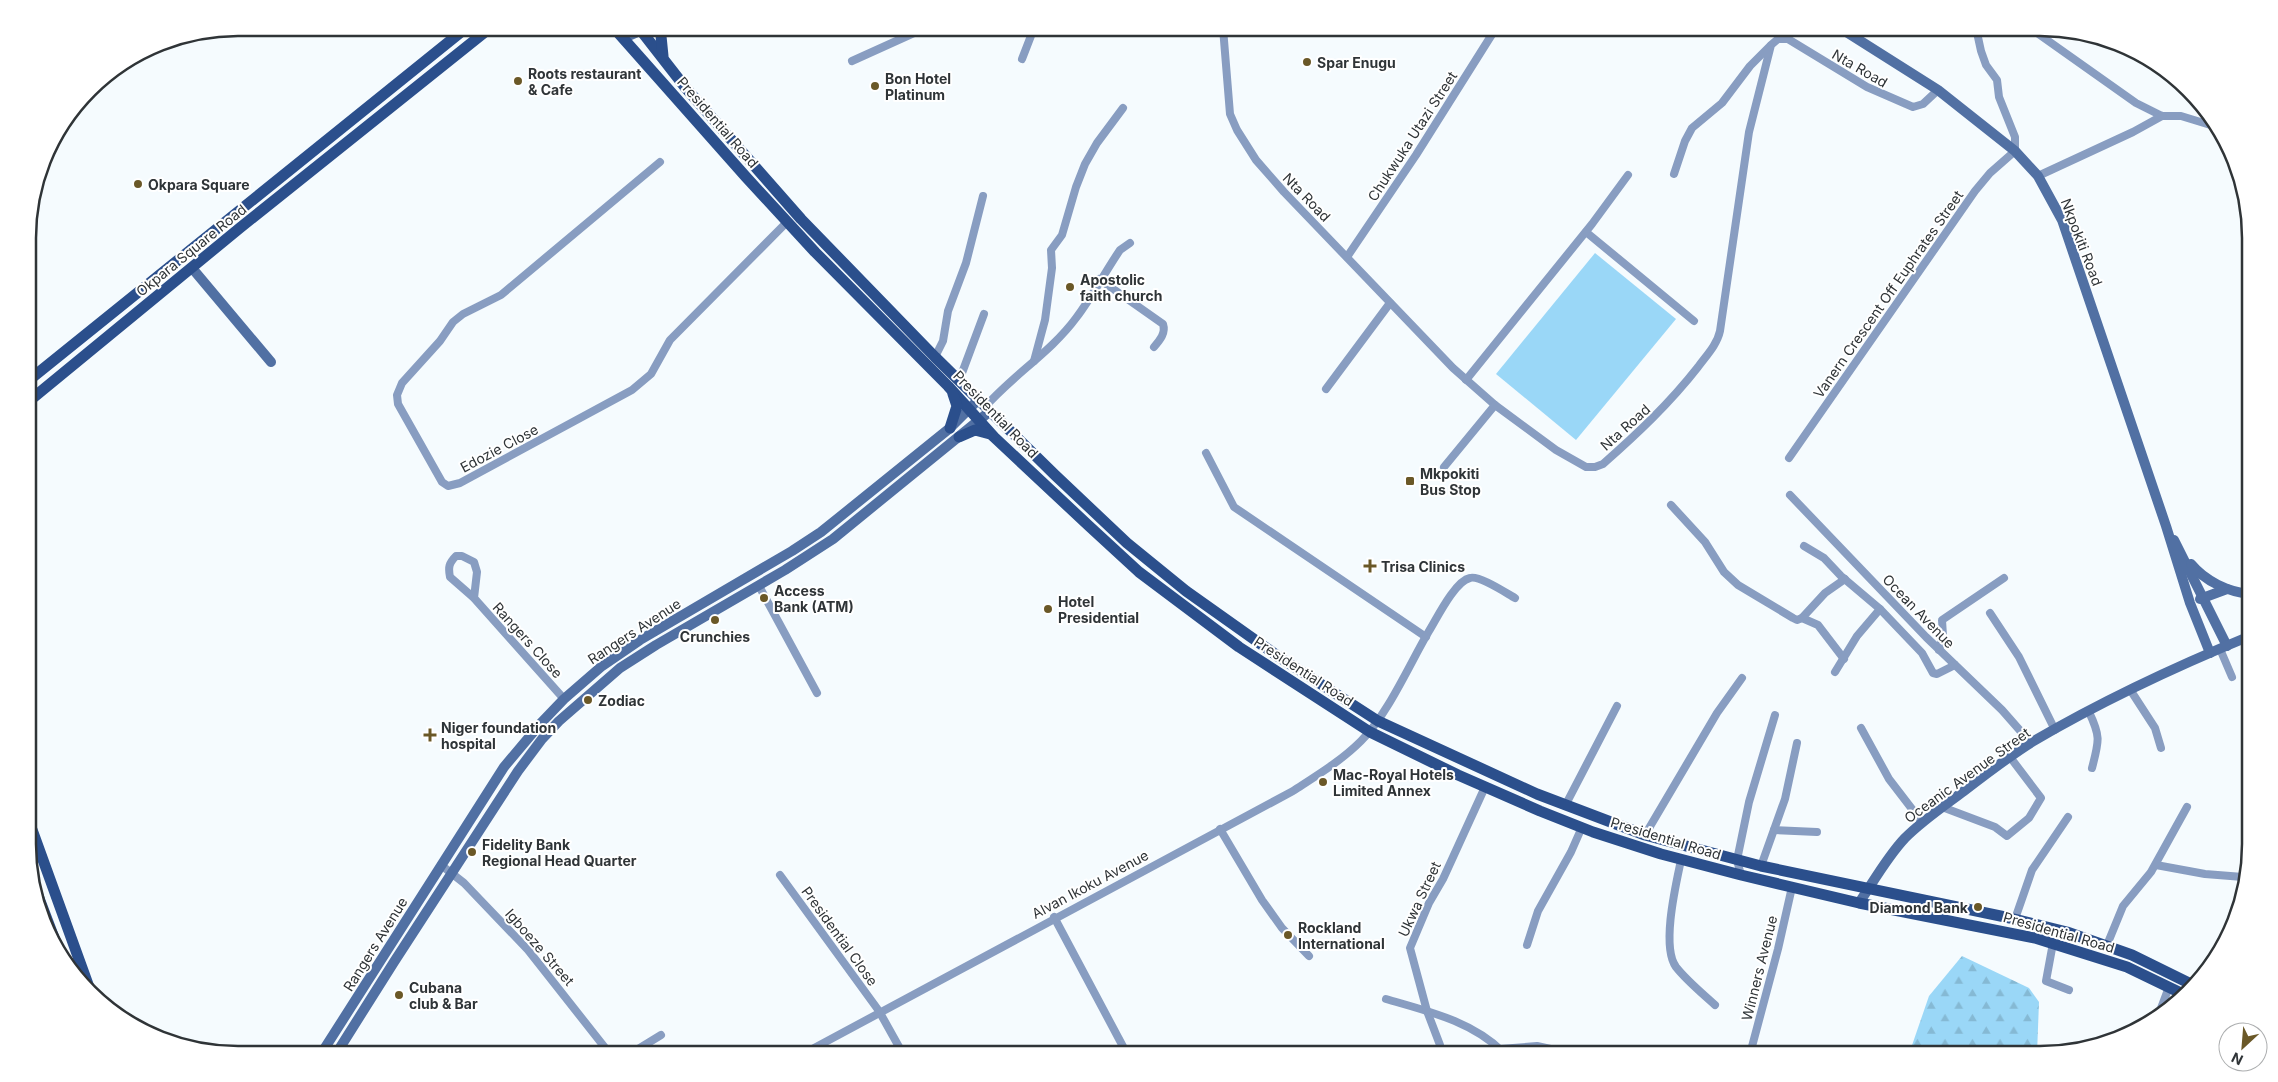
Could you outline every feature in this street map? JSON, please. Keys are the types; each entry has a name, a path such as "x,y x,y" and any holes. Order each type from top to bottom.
{"main road":[{"name":"Okpara Square Road","path":"36,375 456,36"},
{"name":"Okpara Square Road","path":"36,395 480,36"},
{"path":"624,38 628,36"},
{"name":"Presidential Road","path":"648,36 732,142 801,219 984,406 1127,543 1186,591 1279,657 1378,721 1508,782 1565,806 1645,835 1761,866 2015,919 2067,932 2132,955 2187,982"},
{"path":"662,36 664,58"},
{"name":"Nkpokiti Road","path":"1853,36 1938,90 2015,151 2038,176 2062,220 2166,526"},
{"name":"Presidential Road","path":"624,38 787,222 948,386 994,437 1139,572 1239,647 1370,732 1503,795 1582,827 1661,854 1859,903 2053,943 2126,967 2178,991"},
{"path":"180,259 192,268 271,362"},
{"path":"858,294 867,288"},
{"path":"948,386 957,402 950,428"},
{"name":"Rangers Avenue","path":"325,1046 504,768 541,723 564,699 602,666 640,640 792,552 821,532 950,428 968,409 984,406"},
{"name":"Rangers Avenue","path":"341,1046 525,761 562,717 620,668 656,645 759,586 833,538 959,437 978,420 984,406"},
{"path":"959,437 975,430 994,437"},
{"path":"2166,526 2184,556 2204,598 2223,647"},
{"path":"2166,526 2190,603 2210,653"},
{"path":"2184,556 2206,578 2227,589 2242,592"},
{"path":"2190,603 2227,589"},
{"name":"Oceanic Avenue Street","path":"1859,903 1897,848 1922,822 2010,757 2031,743 2089,712 2242,639"},
{"path":"1503,795 1508,782"},
{"path":"36,841 85,976"},
{"path":"1661,854 1665,841"},
{"path":"2126,967 2132,955"}],"street":[{"path":"852,61 907,36"},
{"path":"1022,60 1031,36"},
{"name":"Nta Road","path":"1223,36 1230,114 1236,130 1256,160 1430,346 1466,380 1495,405 1556,450 1586,466 1595,467 1603,464 1674,398 1716,343 1720,331 1749,132 1771,45 1778,39 1788,39 1867,87 1913,107 1923,104 1938,90"},
{"name":"Chukwuka Utazi Street","path":"1347,257 1416,155 1491,36"},
{"path":"1978,36 1986,65 1997,80 1999,97 2015,137 2015,151"},
{"path":"2041,36 2136,103 2162,116 2181,116 2206,124"},
{"path":"1674,174 1685,141 1692,128 1722,103 1750,66 1771,45"},
{"path":"1034,361 1045,320 1052,268 1051,250 1062,235 1085,164 1097,143 1123,108"},
{"path":"2038,176 2133,132 2162,116"},
{"name":"Vanern Crescent Off Euphrates Street","path":"1789,458 1975,191 1990,173 2015,151"},
{"name":"Edozie Close","path":"660,162 501,294 463,314 453,322 440,341 402,383 398,395 398,404 442,482 448,486 460,483 632,390 651,374 670,340 787,222"},
{"path":"1466,380 1586,232 1628,175"},
{"path":"935,357 942,341 948,311 966,263 983,196"},
{"path":"1586,232 1694,321"},
{"path":"984,406 1009,381 1034,361 1077,318 1099,279 1120,250 1130,243"},
{"path":"1099,279 1161,321 1164,328 1162,336 1154,347"},
{"path":"1326,389 1390,303"},
{"path":"960,381 984,314"},
{"path":"1444,467 1495,405"},
{"path":"1206,453 1234,507 1426,637"},
{"name":"Ocean Avenue","path":"1790,495 1939,650 2002,710 2031,743"},
{"path":"1671,505 1704,542 1724,572 1738,585 1797,620 1802,618 1825,593 1845,579"},
{"path":"1804,546 1824,558 1880,609 1922,653 1933,673 1937,674 1956,665"},
{"name":"Rangers Close","path":"474,598 477,572 474,562 462,556 456,556 450,561 448,568 450,577 474,598 564,699"},
{"name":"Alvan Ikoku Avenue","path":"818,1046 1317,776 1347,754 1370,732 1457,588 1469,578 1478,578 1514,598"},
{"path":"1939,650 1943,636 1942,620 2004,578"},
{"path":"759,586 817,694"},
{"path":"1835,672 1860,632 1880,609"},
{"path":"1990,613 2019,657 2055,730"},
{"path":"1802,618 1818,625 1844,659"},
{"path":"2223,647 2232,676"},
{"path":"1645,835 1717,713 1742,678"},
{"path":"2131,691 2155,728 2161,748"},
{"path":"1565,806 1618,706"},
{"path":"2089,712 2097,728 2099,740 2092,768"},
{"path":"1741,875 1737,860 1749,802 1775,715"},
{"path":"1861,728 1889,779 1922,822"},
{"path":"1761,866 1785,799 1797,743"},
{"path":"1942,808 1995,828 2007,836 2029,818 2040,798 2010,757"},
{"name":"Ukwa Street","path":"1440,1046 1427,1011 1410,948 1429,903 1443,879 1485,787"},
{"path":"2107,945 2123,906 2156,865 2187,807"},
{"path":"2015,919 2032,870 2068,817"},
{"path":"1527,945 1538,911 1571,852 1582,827"},
{"path":"1220,829 1262,900 1282,928 1309,956"},
{"path":"1774,830 1817,832"},
{"path":"1681,860 1670,929 1669,948 1675,966 1715,1005"},
{"name":"Igboeze Street","path":"441,865 452,873 540,963 604,1046"},
{"path":"2156,865 2205,874 2239,878"},
{"name":"Presidential Close","path":"780,875 880,1012 899,1046"},
{"name":"Winners Avenue","path":"1752,1046 1792,887"},
{"path":"1054,918 1123,1046"},
{"path":"2053,943 2046,981 2069,990"},
{"path":"2162,1004 2169,987"},
{"path":"1386,999 1427,1011 1471,1029 1494,1046"},
{"path":"643,1046 661,1035"}],"green space":[{"path":"1595,253 1676,319 1576,440 1496,374"},
{"path":"1962,956 2029,988 2039,1002 2037,1046 1912,1046 1929,996"}],"place":[{"name":"Spar Enugu","path":"1307,62"},
{"name":"Roots restaurant & Cafe","path":"518,81"},
{"name":"Bon Hotel Platinum","path":"875,86"},
{"name":"Okpara Square","path":"138,184"},
{"name":"Apostolic faith church","path":"1070,287"},
{"name":"Mkpokiti Bus Stop","path":"1410,481"},
{"name":"Trisa Clinics","path":"1370,566"},
{"name":"Access Bank (ATM)","path":"764,598"},
{"name":"Hotel Presidential","path":"1048,609"},
{"name":"Crunchies","path":"715,620"},
{"name":"Zodiac","path":"588,700"},
{"name":"Niger foundation hospital","path":"430,735"},
{"name":"Mac-Royal Hotels Limited Annex","path":"1323,782"},
{"name":"Fidelity Bank Regional Head Quarter","path":"472,852"},
{"name":"Diamond Bank","path":"1978,907"},
{"name":"Rockland International","path":"1288,935"},
{"name":"Cubana club & Bar","path":"399,995"}]}
